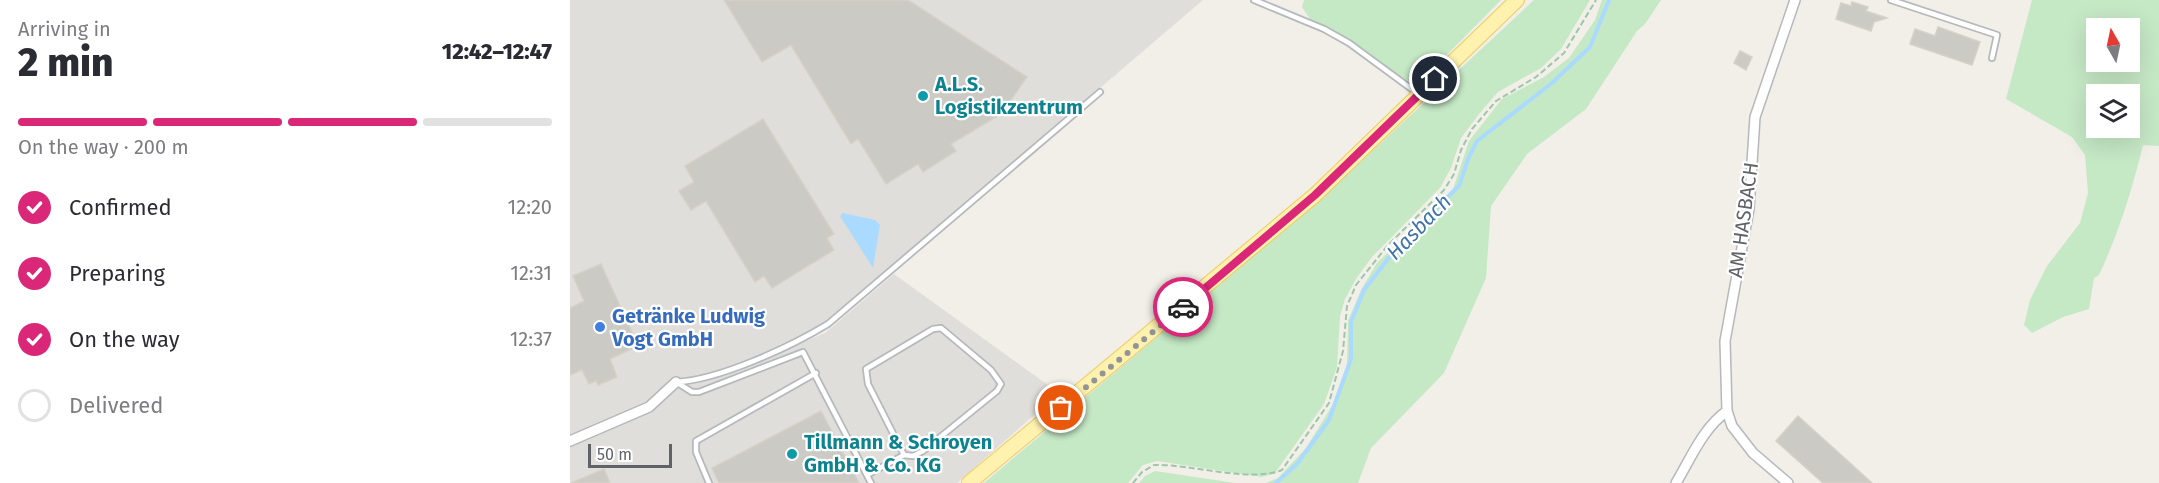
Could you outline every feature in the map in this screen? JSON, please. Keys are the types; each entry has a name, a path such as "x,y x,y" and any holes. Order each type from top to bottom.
{"main road":[{"path":"969,483 1315,195 1517,0"}],"street":[{"name":"AM HASBACH","path":"1788,483 1738,438 1727,411 1725,341 1749,209 1755,117 1795,0"},
{"path":"570,441 649,407 676,382"},
{"path":"1676,483 1704,435 1716,419 1727,411"}],"lane":[{"path":"1254,0 1324,29 1349,43 1419,94"},
{"path":"1891,0 1997,35 1992,58"},
{"path":"676,382 697,381 785,346 828,324 1100,92"},
{"path":"867,475 904,455 913,456 923,451 997,391 1001,384 991,370 941,328 933,329 866,369 868,384 904,455"},
{"path":"676,382 692,392 699,392 799,352 807,354 871,483"},
{"path":"709,483 696,452 696,441 816,373"}],"path":[{"path":"1264,480 1282,470 1329,403 1343,351 1347,306 1356,285 1388,245 1444,190 1454,174 1461,150 1472,129 1496,101 1536,77 1564,53 1596,0"},
{"path":"1133,483 1147,468 1161,465 1255,481"}],"shaded area":[{"path":"570,0 1203,0 824,324 771,349 775,354 825,333 894,274 1059,393 957,483 570,483"}],"green space":[{"path":"1304,0 1501,0 1424,78 1415,82 1403,80 1364,49 1312,22 1302,7"},
{"path":"1534,0 1590,0 1561,49 1541,68 1498,92 1479,114 1461,138 1451,168 1440,188 1372,257 1356,279 1345,299 1340,316 1337,367 1324,404 1275,473 1262,477 1157,461 1143,465 1128,483 984,483 1325,195"},
{"path":"1602,0 1661,0 1645,24 1637,31 1586,109 1527,154 1491,206 1486,278 1444,373 1371,448 1358,483 1266,483 1278,478 1306,448 1335,401 1347,365 1348,321 1361,290 1377,263 1453,189 1469,141 1502,99 1544,77 1569,58 1595,20"},
{"path":"2032,0 2159,0 2159,146 2143,145 2119,227 2099,275 2094,278 2089,309 2063,317 2032,333 2024,325 2030,300 2047,266 2080,223 2088,193 2085,155 2072,137 2006,99"},
{"path":"1155,471 1235,483 1139,483 1145,476"}],"water":[{"path":"843,213 875,220 880,225 873,268 840,216"}],"building":[{"name":"A.L.S. Logistikzentrum","path":"724,0 908,0 1027,77 1001,114 951,144 956,151 923,172 918,164 886,184 858,139 851,144 791,45 762,62"},
{"path":"1852,2 1868,7 1866,11 1887,18 1874,22 1871,31 1836,19 1841,3 1851,6"},
{"path":"1938,27 1980,42 1972,65 1910,44 1915,29 1935,36"},
{"path":"1740,51 1752,57 1746,70 1734,63"},
{"path":"763,119 834,234 827,238 834,250 772,288 764,276 755,282 706,201 691,210 679,191 694,182 685,166"},
{"name":"Getränke Ludwig Vogt GmbH","path":"601,264 638,346 610,359 617,377 598,385 596,381 589,384 582,370 570,375 570,308 584,301 573,276"},
{"name":"Tillmann & Schroyen GmbH & Co. KG","path":"821,411 859,483 719,483 712,468"},
{"path":"1798,416 1872,483 1823,483 1776,441"},
{"path":"604,469 610,483 571,483"}],"waterway":[{"name":"Hasbach","path":"1276,483 1297,464 1329,420 1351,359 1351,322 1364,290 1401,242 1459,186 1477,141 1552,83 1590,47 1609,0"}],"way so far":[{"path":"1061,408 1183,307"}],"place":[{"name":"A.L.S. Logistikzentrum","path":"923,96"},
{"name":"Getränke Ludwig Vogt GmbH","path":"600,327"},
{"name":"Tillmann & Schroyen GmbH & Co. KG","path":"792,454"}],"route":[{"path":"1183,307 1315,195 1435,79"}]}
